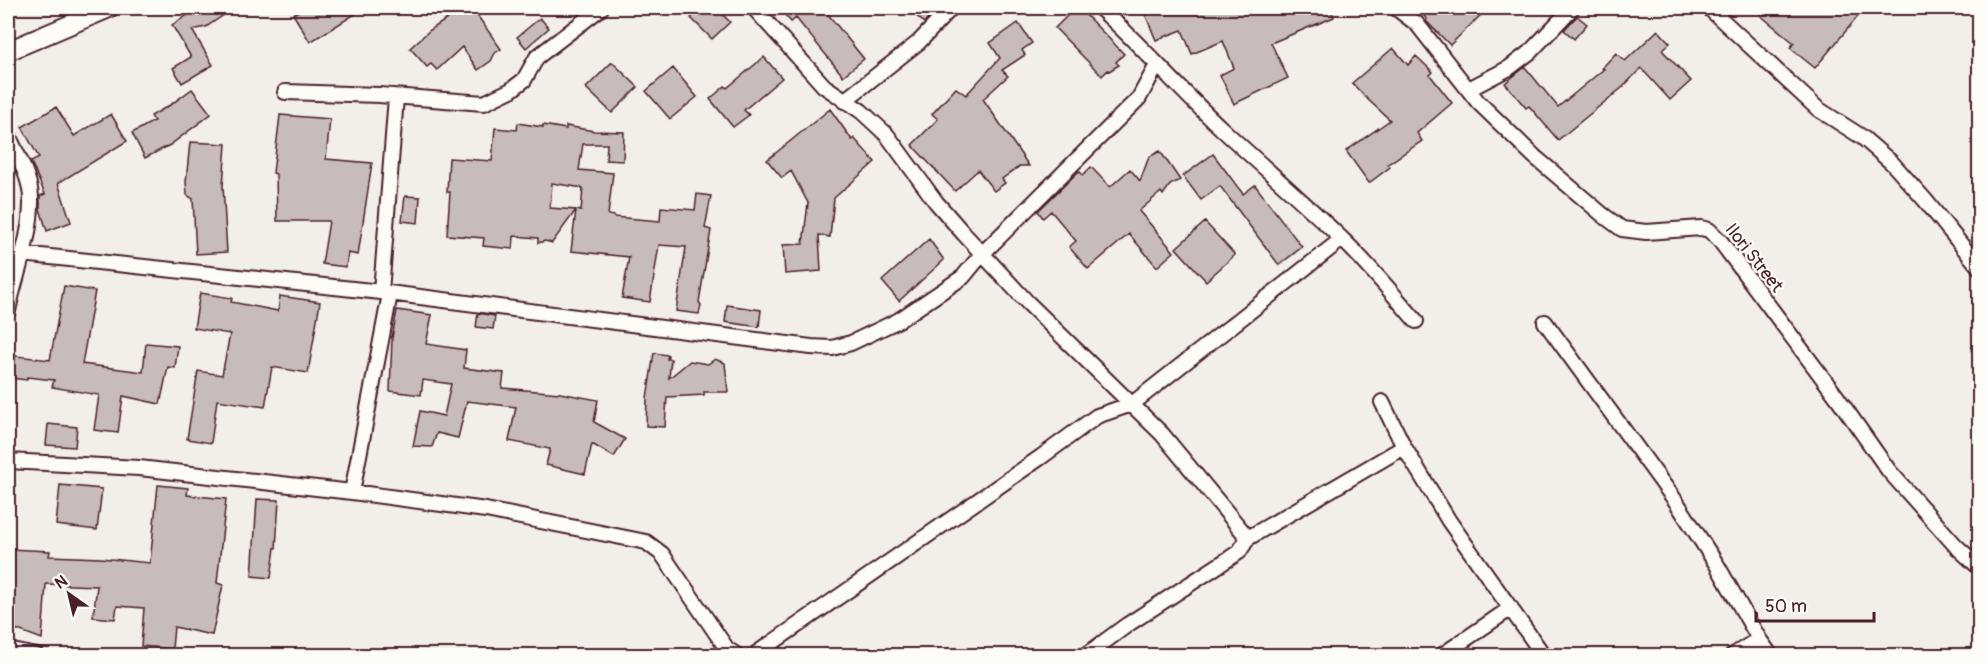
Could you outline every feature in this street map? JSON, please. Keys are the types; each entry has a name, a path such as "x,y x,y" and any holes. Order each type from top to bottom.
{"main road":[{"path":"8,51 109,8"}],"street":[{"path":"285,92 484,103 511,90 524,80 537,57 601,8"},
{"path":"754,8 824,86 861,111 887,135 936,202 982,254 1028,303 1162,434 1248,538"},
{"path":"844,101 919,42 951,8"},
{"path":"1100,8 1132,37 1220,127 1342,239 1416,321"},
{"name":"Ilori Street","path":"1395,8 1417,24 1478,102 1535,157 1603,215 1623,229 1646,232 1701,228 1709,230 1721,242 1837,397 1889,471 1956,546 1980,568"},
{"path":"1469,89 1509,68 1530,52 1572,8"},
{"path":"1709,8 1818,109 1862,138 1892,163 1980,268"},
{"path":"22,254 385,293 832,348 851,343 899,320 963,277 982,254 1139,98 1157,65"},
{"path":"352,492 385,293 396,97"},
{"path":"8,134 26,176 32,197 28,235 8,311"},
{"path":"753,656 1032,464 1097,416 1132,404 1342,239"},
{"path":"1545,322 1677,503 1771,656"},
{"path":"1382,402 1404,447 1449,521 1544,656"},
{"path":"1085,656 1127,625 1239,552 1248,538 1404,447"},
{"path":"8,460 139,468 352,492 486,510 646,542 662,554 730,653"},
{"path":"1441,656 1511,608"},
{"path":"1732,656 1759,639"},
{"path":"16,653 37,656"}],"building":[{"path":"198,8 234,8 206,27 192,30 213,65 182,83 173,68 191,57 172,25"},
{"path":"304,8 365,8 310,42 293,14"},
{"path":"464,8 472,8 501,49 495,53 491,61 478,70 462,47 437,70 431,64 427,67 410,48 430,30"},
{"path":"702,8 716,8 730,22 712,39 691,18"},
{"path":"779,8 823,8 864,59 843,76 796,18 791,22"},
{"path":"908,8 939,8 924,23"},
{"path":"1075,8 1079,8 1124,54 1116,62 1119,65 1102,76 1055,28"},
{"path":"1162,8 1330,8 1334,17 1271,43 1288,78 1234,104 1220,75 1234,68 1223,41 1192,54 1182,30 1156,40 1145,14"},
{"path":"1416,8 1488,8 1450,45"},
{"path":"1766,8 1865,8 1815,68 1790,48 1794,43 1760,15"},
{"path":"1577,16 1587,24 1574,39 1564,30"},
{"path":"540,18 549,28 526,48 517,37"},
{"path":"1018,23 1032,43 1022,50 1025,55 1002,70 1008,76 983,99 1029,166 1020,166 1002,179 1005,183 994,191 978,170 955,191 912,145 938,119 932,114 956,88 966,95 1000,58 990,43"},
{"path":"1658,30 1670,43 1662,50 1691,81 1670,100 1641,68 1623,87 1558,140 1529,106 1526,108 1505,83 1525,67 1558,107 1604,69 1602,68 1616,53 1625,61"},
{"path":"1393,48 1408,65 1416,56 1433,72 1430,75 1452,103 1417,133 1422,141 1388,164 1390,167 1369,183 1346,151 1390,120 1352,83"},
{"path":"764,57 782,78 744,110 749,115 733,127 710,99"},
{"path":"612,62 638,87 612,113 586,88"},
{"path":"673,68 697,97 670,119 646,91"},
{"path":"192,89 211,114 170,145 145,158 132,133 154,121 151,116"},
{"path":"56,107 74,136 111,114 127,141 58,183 71,222 47,231 40,209 40,196 45,194 31,162 39,158 22,127"},
{"path":"830,109 852,140 854,138 875,162 834,198 830,237 819,235 821,271 785,274 783,245 803,244 808,203 791,171 782,178 767,160"},
{"path":"280,115 330,119 326,159 372,163 358,255 348,253 346,267 322,264 329,221 277,221 276,174 273,173"},
{"path":"518,123 566,129 566,126 594,131 624,132 623,161 606,160 607,144 583,144 579,170 613,173 608,215 660,221 661,207 695,210 697,194 711,196 705,228 711,230 699,314 676,311 686,247 659,245 650,302 622,298 629,257 571,251 576,210 552,243 545,241 538,243 538,238 514,236 513,249 483,246 484,238 447,235 450,192 447,192 449,158 492,161 495,128 517,130","holes":["552,183 583,188 581,211 550,208"]},
{"path":"190,142 226,144 223,186 227,252 196,254 193,199 187,195 186,182"},
{"path":"1160,151 1180,180 1170,185 1163,195 1161,192 1139,211 1174,252 1157,267 1129,234 1088,269 1069,247 1076,241 1051,211 1043,218 1038,211 1079,171 1083,175 1091,167 1110,187 1130,169 1140,181 1149,157"},
{"path":"1213,154 1243,194 1255,185 1302,247 1279,265 1220,186 1201,200 1183,176"},
{"path":"405,196 420,197 418,223 402,221"},
{"path":"1205,222 1235,255 1206,281 1176,248"},
{"path":"929,239 944,260 899,301 882,281"},
{"path":"64,286 95,291 82,364 143,372 146,343 178,346 175,368 168,367 160,404 123,396 118,433 94,430 99,395 52,387 54,380 10,378 8,374 8,355 50,360"},
{"path":"200,293 232,298 231,302 278,311 280,296 320,302 308,373 272,367 265,407 217,400 211,443 187,439 198,371 222,375 230,334 194,328"},
{"path":"727,305 761,310 759,327 725,322"},
{"path":"397,310 432,315 426,344 466,350 464,368 504,373 502,388 560,393 598,400 594,422 625,439 614,457 592,444 585,474 546,465 550,449 509,441 516,407 467,401 458,438 437,433 432,447 413,446 420,411 444,416 451,384 423,380 421,395 390,391 392,338"},
{"path":"478,313 495,316 493,329 476,327"},
{"path":"654,353 668,355 667,359 671,359 669,378 690,361 708,364 715,359 725,363 728,392 704,392 704,395 667,397 665,427 646,426 647,398"},
{"path":"48,424 77,427 75,447 46,445"},
{"path":"60,485 102,489 97,530 56,525"},
{"path":"158,485 188,488 187,495 226,499 217,583 223,585 212,635 174,627 172,649 141,646 144,608 117,606 115,619 93,617 97,586 46,584 42,639 10,627 8,549 50,551 49,556 150,563"},
{"path":"257,499 279,500 276,548 271,578 252,576"}]}
